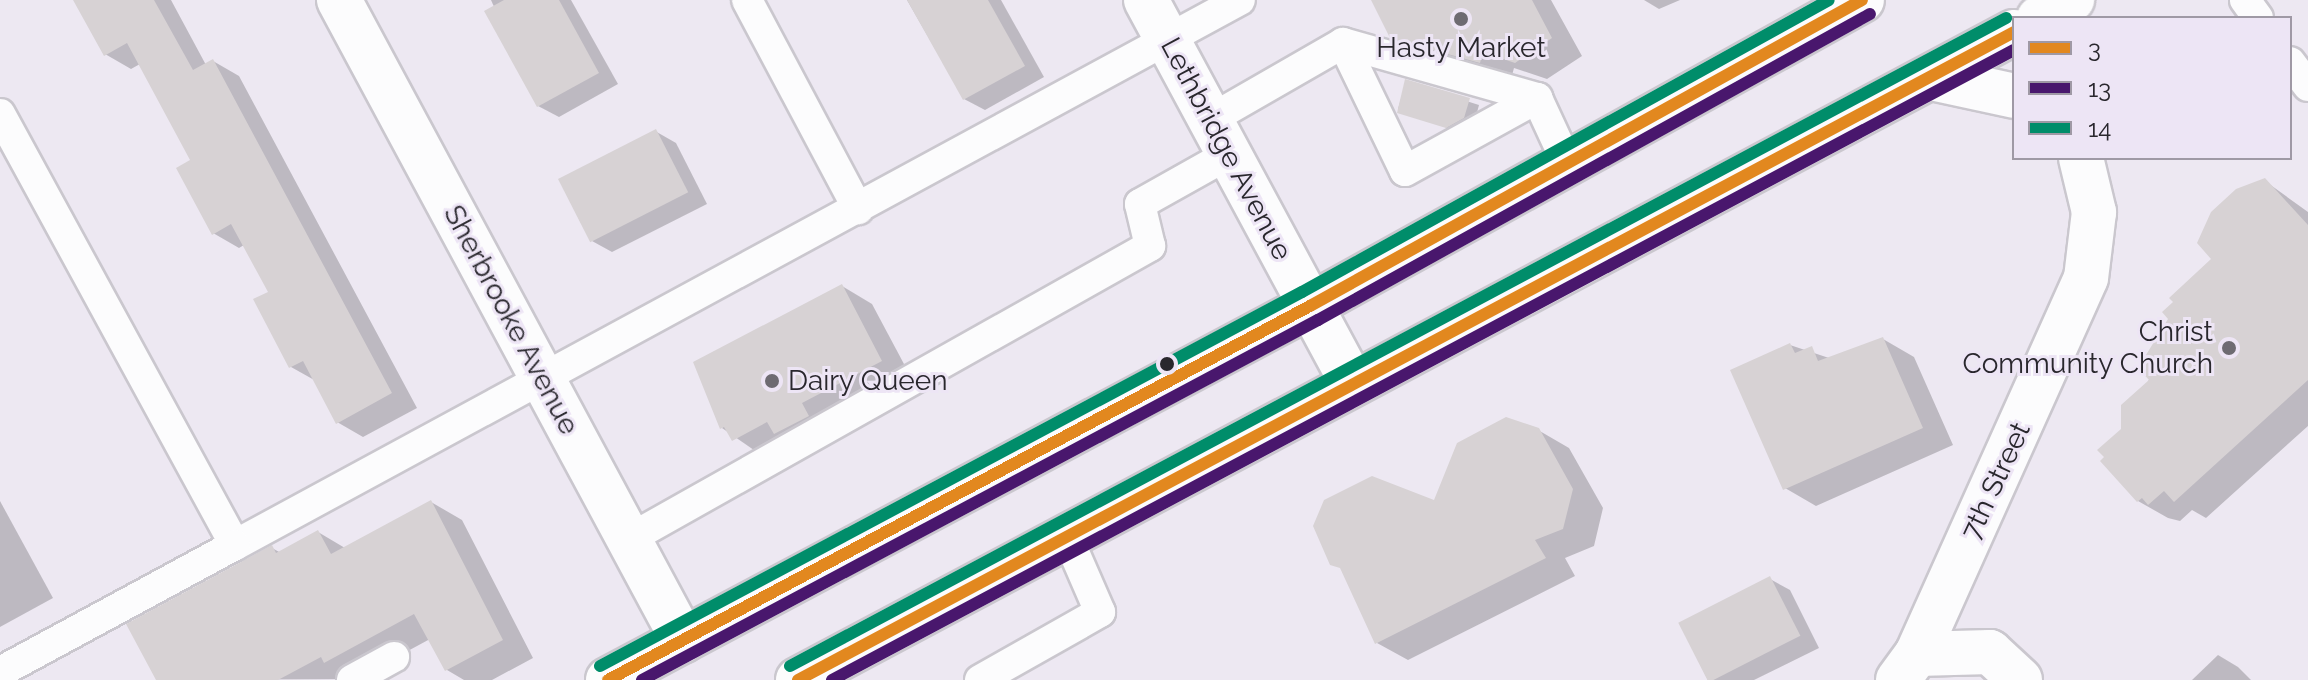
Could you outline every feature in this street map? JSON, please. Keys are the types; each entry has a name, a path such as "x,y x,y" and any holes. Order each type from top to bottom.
{"main road":[{"name":"Sherbrooke Avenue","path":"339,0 683,640"},
{"name":"Lethbridge Avenue","path":"1146,0 1352,382"},
{"path":"608,680 1310,306 1862,0"},
{"path":"2043,16 2072,0"},
{"path":"824,674 1067,536 1352,382 2012,33"},
{"path":"1931,78 2012,96"},
{"name":"7th Street","path":"1908,667 2086,278 2094,212 2081,160"},
{"path":"1908,667 1990,652 2020,680"}],"lane":[{"path":"747,0 858,209"},
{"path":"0,672 544,382 1240,0"},
{"path":"1343,43 1537,98 1567,163"},
{"path":"1343,43 1405,171 1537,98"},
{"path":"629,539 1150,246 1140,204 1220,136 1343,43"},
{"path":"0,114 235,545"},
{"path":"980,680 1100,612 1067,536"},
{"path":"352,680 394,657"}],"building":[{"path":"73,0 154,0 193,70 213,59 392,393 336,424 303,361 289,368 253,299 268,292 231,224 212,235 176,168 190,160 127,43 104,56"},
{"path":"504,0 559,0 599,73 537,107 484,11"},
{"path":"907,0 988,0 1025,66 963,100"},
{"name":"Hasty Market","path":"1371,0 1532,0 1552,38 1515,63 1483,52 1480,63 1390,38"},
{"path":"1405,79 1470,98 1464,118 1446,128 1397,113"},
{"path":"656,129 688,192 590,242 558,179"},
{"name":"Christ Community Church","path":"2265,178 2308,225 2308,380 2174,502 2164,491 2148,505 2142,498 2137,502 2100,461 2104,457 2097,450 2121,429 2121,405 2149,380 2138,368 2168,319 2162,312 2173,302 2169,298 2211,259 2197,243 2211,212 2236,189"},
{"name":"Dairy Queen","path":"842,284 882,361 802,403 809,416 774,434 767,422 732,441 724,427 720,429 693,362"},
{"path":"1883,337 1923,428 1783,490 1730,370 1790,343 1795,353 1812,346 1818,361"},
{"path":"1506,417 1539,428 1573,489 1563,529 1535,540 1546,558 1375,644 1340,568 1330,565 1313,526 1324,500 1372,476 1434,500 1457,443"},
{"path":"431,500 503,640 445,671 414,614 324,663 321,657 278,680 156,680 126,624 272,545 276,553 318,530 331,554"},
{"path":"1770,576 1800,636 1713,680 1707,680 1678,623"}],"transit line":[{"name":"14","path":"600,666 1302,292 1829,0"},
{"name":"3","path":"608,680 1310,306 1862,0"},
{"name":"13","path":"642,680 1318,320 1870,14"},
{"name":"14","path":"790,666 2006,18"},
{"name":"3","path":"798,680 2012,33"},
{"name":"13","path":"832,680 2012,51"}],"place":[{"name":"Hasty Market","path":"1461,19"},
{"name":"Christ Community Church","path":"2229,348"},
{"name":"Dairy Queen","path":"772,381"}]}
